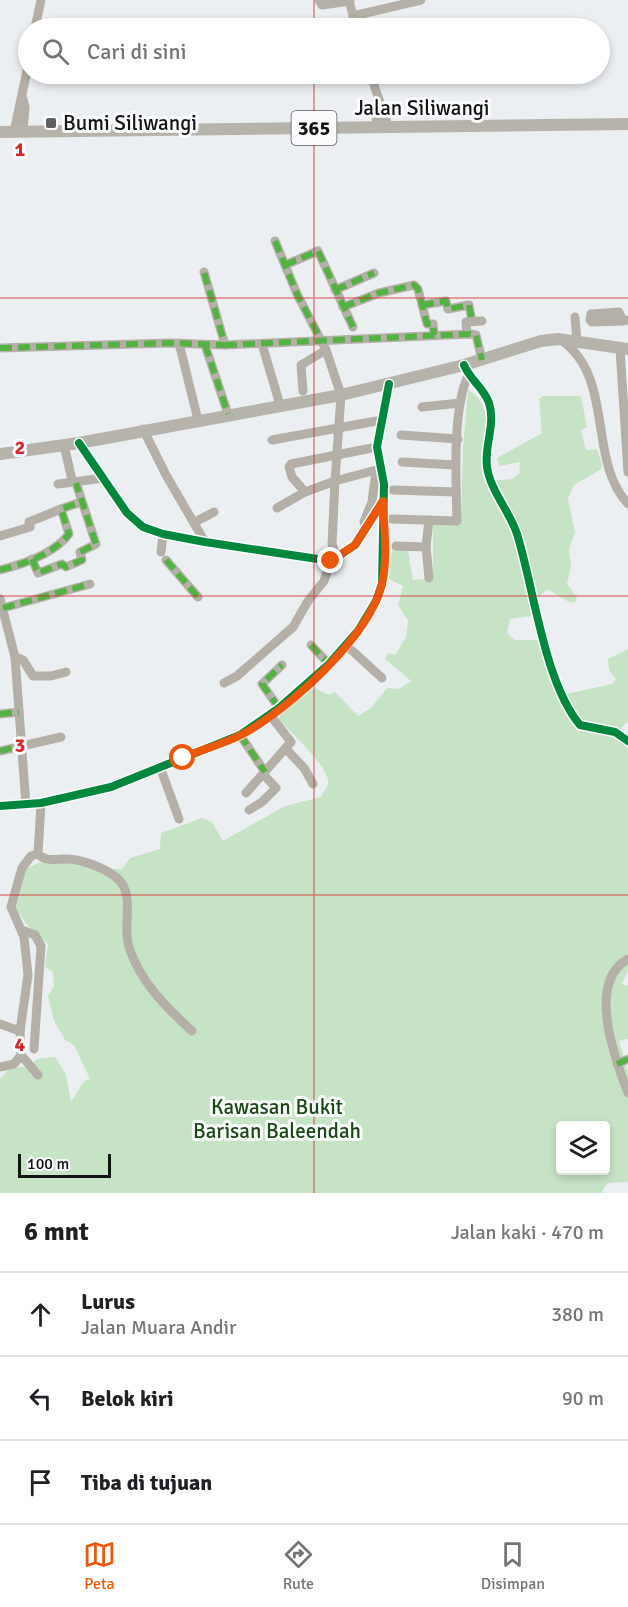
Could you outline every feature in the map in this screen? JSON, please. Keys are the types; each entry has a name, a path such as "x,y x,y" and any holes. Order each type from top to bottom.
{"main road":[{"name":"Jalan Siliwangi","path":"0,132 628,124"},
{"path":"0,454 64,445 466,371 482,360 541,341 558,339 624,349"}],"street":[{"path":"37,18 41,0"},
{"path":"319,0 322,5 349,0 353,16 402,2 421,0"},
{"path":"18,132 18,107 23,99 25,84"},
{"path":"373,84 377,101 374,107 383,127"},
{"path":"274,241 326,350 341,394 335,454 332,544 334,560"},
{"path":"285,265 317,251 353,327"},
{"path":"204,272 225,345"},
{"path":"335,290 374,273"},
{"path":"343,307 379,293 414,285 418,289 427,324 433,324 434,335"},
{"path":"422,305 446,301 448,309 469,305 477,321 466,322 467,334"},
{"path":"575,317 577,342"},
{"path":"0,348 179,343 262,345 321,340 467,334 476,335 482,360"},
{"path":"558,339 573,350 585,367 600,416 611,472 628,504"},
{"path":"179,343 198,420"},
{"path":"205,345 228,414"},
{"path":"262,345 280,405"},
{"path":"624,349 628,472"},
{"path":"303,391 301,365 326,350"},
{"path":"392,519 456,521 455,465 459,403 466,371"},
{"path":"466,371 488,401 491,412 487,466 517,535 555,679 566,706 580,725 615,732 628,741"},
{"path":"364,522 372,502 378,470 377,447 389,384"},
{"path":"422,407 459,403"},
{"path":"272,440 382,420"},
{"path":"144,429 166,475 205,542"},
{"path":"401,435 458,439"},
{"path":"79,442 134,521 163,534 334,560"},
{"path":"32,559 38,573 62,564 66,567 82,560 80,552 96,544 74,482 64,445"},
{"path":"305,492 292,477 290,465 377,447"},
{"path":"402,462 455,465"},
{"path":"277,508 305,492 334,481 378,470"},
{"path":"0,806 41,803 111,787 240,735 279,708 329,664 346,645 376,601 382,584 384,484 378,470"},
{"path":"58,484 104,478"},
{"path":"393,490 456,492"},
{"path":"224,683 237,676 293,627 308,601 324,581 334,560 355,545 383,501"},
{"path":"0,536 22,531 30,527 29,522 81,502"},
{"path":"0,570 55,548 68,534 61,509"},
{"path":"195,522 214,512"},
{"path":"429,520 426,547 429,578"},
{"path":"163,534 163,556 198,597"},
{"path":"396,546 426,547"},
{"path":"26,805 15,657 2,603 90,584"},
{"path":"311,645 329,664"},
{"path":"346,645 382,678"},
{"path":"15,657 23,660 33,676 51,676 66,672"},
{"path":"279,708 262,684 282,665"},
{"path":"0,714 19,712"},
{"path":"246,793 291,741 270,715"},
{"path":"240,735 276,788 262,802 249,810"},
{"path":"0,751 61,737"},
{"path":"286,749 304,768 313,784"},
{"path":"160,767 178,819"},
{"path":"38,854 41,803"},
{"path":"0,1067 18,1062 21,1055 20,1031 28,975 22,930 12,913 12,903 22,868 32,856 38,854"},
{"path":"38,854 45,859 76,860 105,871 118,880 126,892 125,931 135,962 155,994 192,1031"},
{"path":"22,930 35,935 40,946 34,1049"},
{"path":"628,959 613,970 606,1006 611,1042 628,1094"},
{"path":"0,1024 20,1031"},
{"path":"21,1055 38,1075"},
{"path":"617,1064 628,1059"}],"green space":[{"name":"Kawasan Bukit Barisan Baleendah","path":"468,390 483,406 486,418 486,481 512,479 519,474 520,462 499,466 497,458 542,433 539,399 543,396 581,396 587,427 581,431 586,450 597,449 602,465 600,470 574,485 568,498 575,533 569,549 571,567 567,584 577,597 575,603 569,602 547,589 531,605 531,616 510,619 507,633 515,640 542,640 544,657 557,696 612,684 616,679 609,670 608,659 628,649 628,721 614,736 628,748 628,970 622,984 628,986 628,1039 619,1041 628,1072 628,1182 608,1183 601,1193 0,1193 0,1079 9,1069 29,1066 37,1059 55,1057 66,1074 71,1102 84,1081 90,1079 74,1045 65,1040 54,1021 48,996 54,986 53,972 45,967 48,944 27,925 16,908 26,869 39,863 63,861 122,869 130,858 160,849 161,833 202,818 212,822 223,841 285,806 321,797 328,784 327,777 308,750 279,719 280,714 315,688 329,695 335,692 358,716 371,708 387,688 399,689 411,681 385,659 388,653 395,655 406,637 408,621 398,605 403,586 389,579 392,549 408,550 413,580 433,578 433,524 461,521 463,448"}],"marked path":[{"path":"275,241 297,294 321,340"},
{"path":"285,265 318,251 353,327"},
{"path":"0,348 170,343 225,345 204,272"},
{"path":"335,290 374,273"},
{"path":"343,307 379,293 414,285 418,289 427,324 433,324 434,335"},
{"path":"422,305 446,301 448,309 469,305 472,321"},
{"path":"225,345 470,334 476,335 482,360"},
{"path":"205,345 228,414"},
{"path":"32,559 38,573 62,564 66,567 82,560 80,552 96,544 76,483"},
{"path":"0,570 47,553 63,541 69,534 61,509 81,502"},
{"path":"166,560 198,597"},
{"path":"3,608 90,584"},
{"path":"311,645 329,664"},
{"path":"279,708 262,684 282,665"},
{"path":"0,714 19,712"},
{"path":"240,735 265,772"},
{"path":"0,751 20,746"},
{"path":"617,1064 628,1059"}],"cycle path":[{"path":"464,365 489,403 491,411 487,459 489,476 517,534 541,634 557,685 580,725 615,732 628,741"},
{"path":"0,806 41,803 111,787 240,735 279,708 329,664 358,631 376,601 382,584 384,484 377,447 389,384"},
{"path":"79,443 127,513 143,527 163,534 331,561 355,545 383,501"}],"place":[{"name":"Bumi Siliwangi","path":"51,123"}],"route":[{"path":"183,758 240,735 255,726 302,690 358,631 376,601 382,584 383,501 355,545 347,553 331,561"}]}
